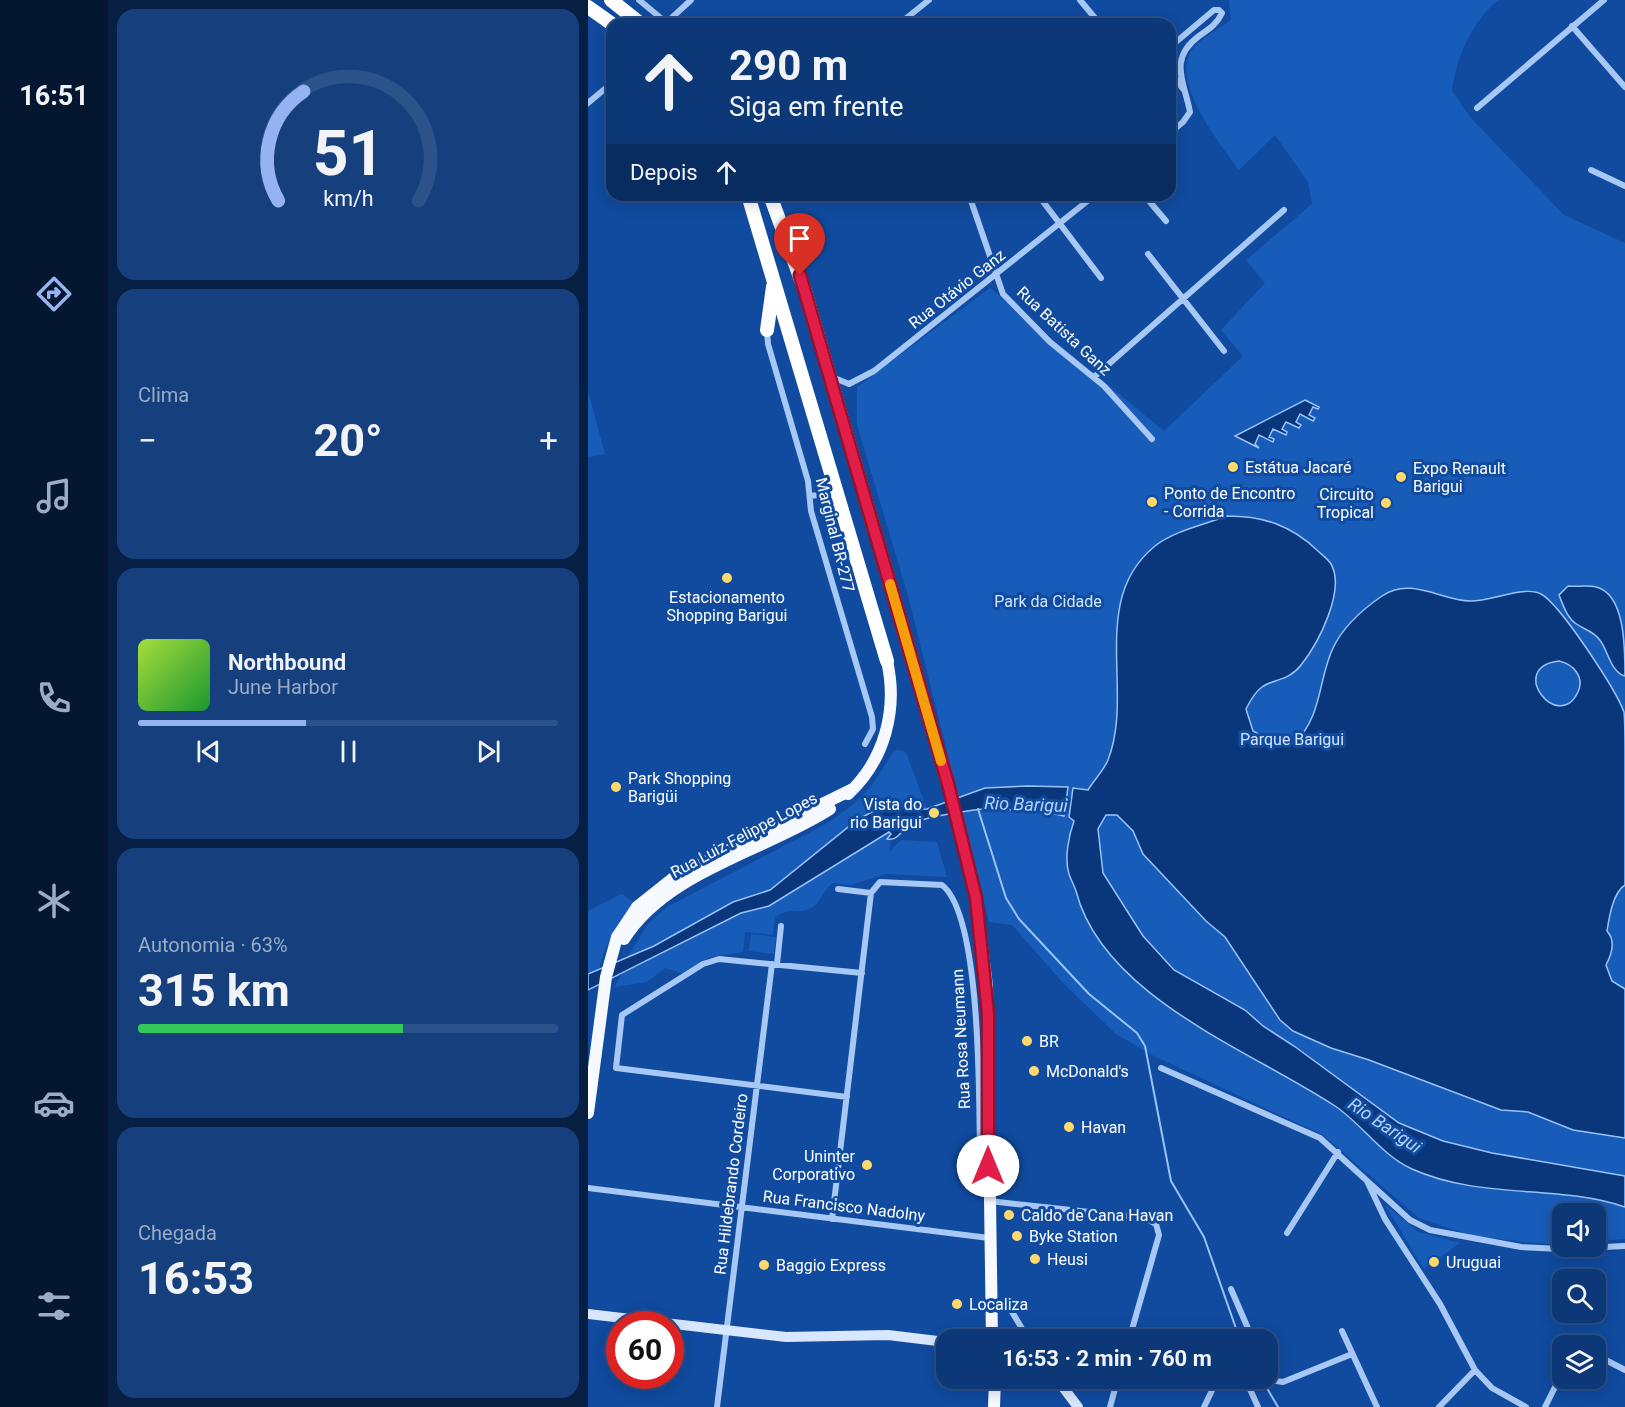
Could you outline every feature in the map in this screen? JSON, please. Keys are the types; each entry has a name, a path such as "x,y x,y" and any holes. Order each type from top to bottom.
{"highway":[{"path":"611,0 621,5 635,18"},
{"path":"588,7 606,20"},
{"path":"750,201 887,660"},
{"path":"772,201 796,261"},
{"path":"778,201 948,784"},
{"path":"767,330 773,276"}],"main road":[{"name":"Rua Luiz Felippe Lopes","path":"588,1113 601,1004 609,963 632,927 657,902 690,881 812,819 853,789 874,761 887,727 892,696 887,660"},
{"path":"948,784 976,898 985,968 989,1043 991,1329"},
{"path":"995,1407 996,1389"}],"street":[{"path":"639,0 661,18"},
{"path":"672,18 691,0"},
{"path":"906,18 929,0"},
{"path":"1080,0 1095,18"},
{"path":"1477,108 1604,0"},
{"path":"1176,42 1214,10 1222,13 1218,22 1194,40 1183,54 1179,66 1190,112 1184,122 1176,128"},
{"path":"1572,26 1625,87"},
{"path":"1176,79 1183,89"},
{"path":"588,103 606,88"},
{"path":"1591,170 1625,186"},
{"name":"Rua Batista Ganz","path":"971,201 1003,294 1020,313 1094,377 1152,439"},
{"path":"1042,201 1101,278"},
{"name":"Rua Otávio Ganz","path":"830,375 849,384 874,371 1088,201"},
{"path":"1149,201 1166,221"},
{"path":"1094,377 1284,210"},
{"path":"1148,254 1224,351"},
{"name":"Marginal BR-277","path":"767,330 768,344 810,496 814,520 872,717 873,729 865,744"},
{"path":"810,496 837,493"},
{"name":"Rua Rosa Neumann","path":"871,893 875,884 885,881 942,885 953,899 974,985 980,1159 989,1196"},
{"path":"832,1219 871,893 838,889"},
{"name":"Rua Hildebrando Cordeiro","path":"717,1407 757,1086 782,926"},
{"path":"847,1097 616,1068 622,1015 649,996 710,961 731,959 862,973"},
{"path":"1161,1068 1311,1133 1338,1152 1410,1220 1443,1234 1521,1247 1561,1249 1625,1246"},
{"path":"1287,1233 1338,1152"},
{"path":"1365,1178 1378,1207 1432,1291 1476,1370 1492,1388 1526,1407"},
{"name":"Rua Francisco Nadolny","path":"588,1188 989,1239"},
{"path":"989,1196 1145,1218 1156,1224 1159,1235 1132,1329"},
{"path":"1231,1289 1242,1329"},
{"path":"990,1305 1009,1308 1022,1329"},
{"path":"588,1314 799,1338 895,1335 936,1341"},
{"path":"1342,1331 1377,1407"},
{"path":"1278,1381 1287,1381 1353,1354"},
{"path":"1606,1360 1625,1370"},
{"path":"1439,1407 1476,1370"},
{"path":"1064,1389 1078,1407"},
{"path":"1110,1407 1115,1389"},
{"path":"1204,1407 1213,1389"},
{"path":"1250,1389 1258,1407"},
{"path":"1545,1407 1554,1389"}],"green space":[{"name":"Parque Barigui","path":"1229,0 1499,0 1489,8 1473,29 1457,66 1452,91 1470,117 1564,215 1625,243 1625,1239 1606,1240 1606,1203 1552,1203 1552,1244 1473,1236 1419,1218 1323,1135 1152,1055 1116,1034 1063,983 1012,925 989,922 909,599 857,425 857,387 990,288 1164,431 1243,356 1221,330 1265,283 1246,260 1312,204 1308,182 1275,135 1239,170 1212,132 1194,100 1188,84 1186,69 1189,55 1202,40 1231,20"},
{"path":"588,391 605,454 588,457"},
{"path":"904,751 907,755 927,809 911,810 904,806 887,804 869,812 770,890 733,902 626,959 648,924 667,907 826,824 865,793 893,752"},
{"path":"889,832 892,834 888,839 891,840 889,852 901,840 937,842 947,877 886,874 850,885 833,883 812,908 791,911 775,917 773,935 745,932 743,952 710,957 682,973 665,968 647,982 614,987 622,974 741,913 770,906"},
{"path":"622,894 634,903 612,934 599,969 588,974 588,911"},
{"path":"751,934 776,937 774,954 749,951"},
{"path":"1385,1205 1419,1232 1460,1243 1424,1269"}],"water":[{"path":"1305,400 1319,407 1318,409 1313,407 1309,415 1315,418 1313,421 1300,414 1296,422 1301,425 1299,428 1286,422 1282,429 1287,432 1286,435 1273,429 1269,437 1274,439 1273,442 1259,435 1255,444 1259,448 1235,436"},
{"name":"Rio Barigui","path":"1227,516 1264,520 1287,528 1326,558 1335,575 1333,602 1322,631 1308,656 1291,674 1259,689 1246,709 1253,731 1274,743 1294,743 1303,733 1315,710 1328,660 1337,640 1361,613 1393,590 1415,589 1470,601 1526,591 1541,594 1550,601 1574,630 1599,668 1624,712 1625,885 1617,893 1610,913 1607,931 1612,948 1606,965 1612,981 1625,989 1625,1138 1573,1130 1528,1112 1501,1110 1331,1048 1293,1031 1280,1020 1225,937 1206,921 1143,854 1133,831 1117,815 1106,815 1098,829 1103,873 1143,936 1174,970 1245,1010 1263,1026 1399,1123 1443,1141 1492,1153 1625,1176 1625,1207 1573,1196 1465,1185 1438,1179 1412,1169 1381,1148 1335,1106 1184,1018 1148,991 1116,962 1091,928 1068,868 1068,847 1074,821 1069,817 1073,788 1088,790 1108,760 1115,733 1116,648 1123,593 1135,568 1155,546 1180,532","holes":["1559,661 1573,668 1579,676 1580,686 1569,703 1559,706 1549,702 1541,694 1536,685 1537,674 1544,666"]},
{"path":"1568,586 1596,587 1606,592 1613,600 1621,623 1625,651 1625,676 1616,670 1597,636 1575,623 1567,614 1559,595"},
{"name":"Rio Barigui","path":"1068,787 1064,816 1034,809 1012,810 1000,807 914,822 895,838 887,839 891,834 889,832 769,906 741,913 588,990 588,974 654,946 733,902 770,890 857,820 887,804 894,803 911,810 927,809 985,788"}],"waterway":[{"name":"Rio Barigui","path":"978,809 1006,898 1019,919 1089,994 1137,1033 1145,1046 1171,1181 1204,1237 1236,1329"},
{"path":"1267,1389 1278,1407"}],"slow traffic":[{"path":"890,584 941,761"}],"place":[{"name":"Estátua Jacaré","path":"1233,467"},
{"name":"Expo Renault Barigui","path":"1401,477"},
{"name":"Ponto de Encontro - Corrida","path":"1152,502"},
{"name":"Circuito Tropical","path":"1386,503"},
{"name":"Estacionamento Shopping Barigui","path":"727,578"},
{"name":"Park Shopping Barigüi","path":"616,787"},
{"name":"Vista do rio Barigui","path":"934,813"},
{"name":"BR","path":"1027,1041"},
{"name":"McDonald's","path":"1034,1071"},
{"name":"Havan","path":"1069,1127"},
{"name":"Uninter Corporativo","path":"867,1165"},
{"name":"Caldo de Cana Havan","path":"1009,1215"},
{"name":"Byke Station","path":"1017,1236"},
{"name":"Heusi","path":"1035,1259"},
{"name":"Uruguai","path":"1434,1262"},
{"name":"Baggio Express","path":"764,1265"},
{"name":"Localiza","path":"957,1304"}],"route":[{"path":"800,275 948,784 976,898 985,960 988,1014 988,1166"}],"park label":[{"name":"Park da Cidade","path":"1048,601"}]}
